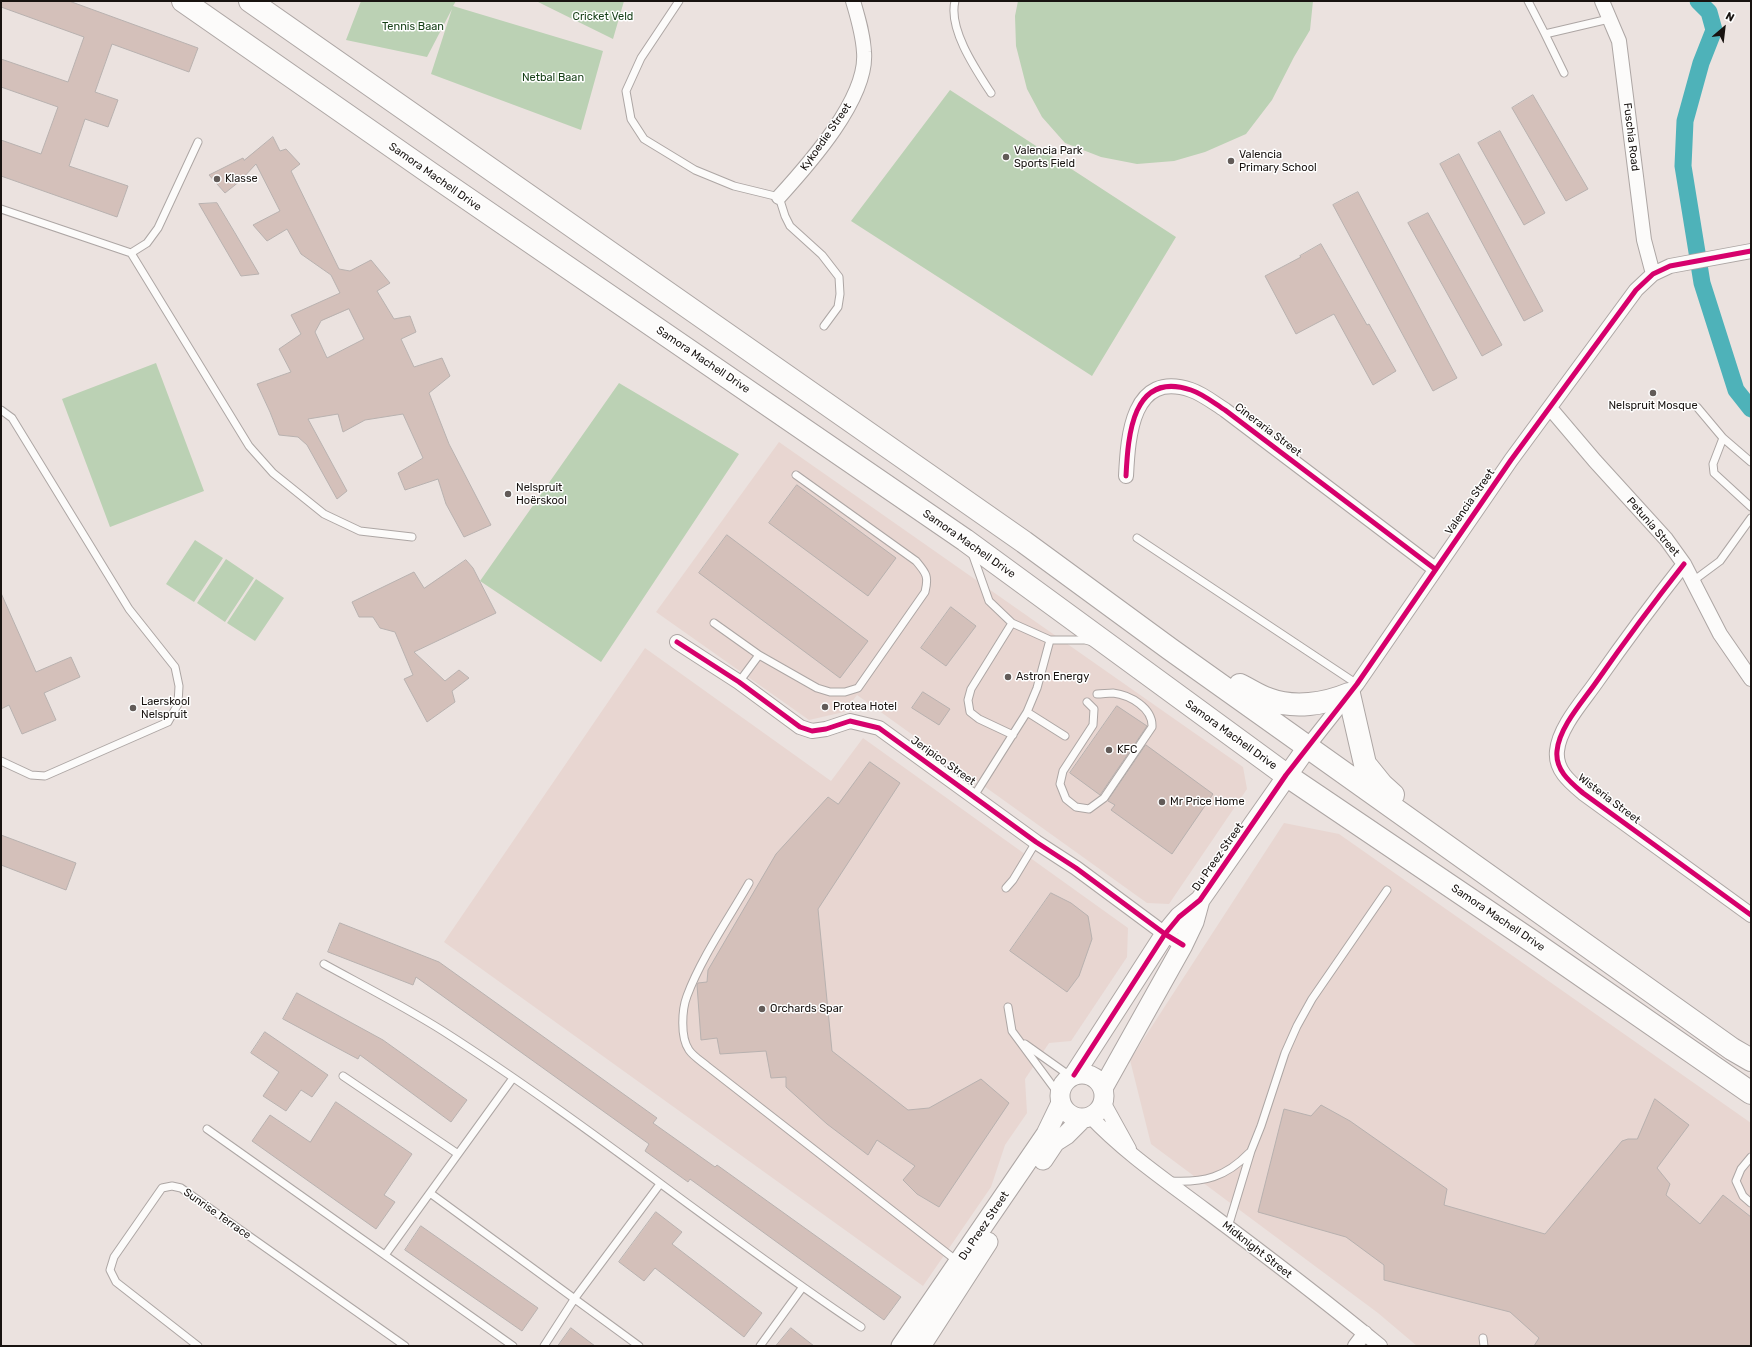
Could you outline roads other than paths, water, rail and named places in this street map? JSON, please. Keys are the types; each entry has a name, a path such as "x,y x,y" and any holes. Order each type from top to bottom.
{"main road":[{"name":"Samora Machell Drive","path":"184,1 436,178 966,540 1286,775 1536,944 1751,1093"},
{"path":"250,1 1024,542 1170,649 1511,892 1732,1049 1751,1060"},
{"path":"1170,649 1268,700 1283,703 1310,704 1332,701 1353,689 1365,764 1382,786 1511,892"}],"street":[{"name":"Kykoedie Street","path":"779,197 799,175 846,113 860,82 864,53 860,25 852,1"},
{"name":"Fuschia Road","path":"1602,1 1619,41 1644,240 1653,274"},
{"name":"Valencia Street","path":"1308,746 1353,689 1511,460 1636,290 1653,274 1670,266 1751,250"},
{"name":"Cineraria Street","path":"1126,476 1128,443 1134,418 1144,400 1152,390 1168,387 1189,390 1200,394 1225,410 1435,570"},
{"name":"Petunia Street","path":"1550,408 1595,461 1666,539 1684,564 1720,634 1751,678"},
{"name":"Wisteria Street","path":"1684,564 1627,638 1570,719 1559,739 1556,752 1559,766 1566,778 1583,793 1751,916"},
{"name":"Jeripico Street","path":"677,642 739,682 800,727 812,731 826,729 850,722 879,728 1036,842 1076,868 1165,934 1183,944"},
{"name":"Du Preez Street","path":"1072,1076 1165,934 1179,917 1200,900 1286,775 1308,746"},
{"name":"Du Preez Street","path":"1103,1095 1194,922 1200,900"},
{"path":"1081,1073 1094,1077 1103,1095 1096,1113 1086,1117 1070,1114 1060,1100 1062,1085 1072,1076 1081,1073"},
{"name":"Midknight Street","path":"1103,1095 1134,1156"},
{"name":"Du Preez Street","path":"901,1346 1046,1134 1060,1100"},
{"name":"Du Preez Street","path":"921,1346 1006,1214 1055,1142 1066,1135 1086,1117"},
{"name":"Midknight Street","path":"1086,1117 1166,1181 1228,1227 1380,1346"},
{"path":"1356,1346 1365,1333"}],"lane":[{"path":"679,1 641,58 626,91 631,119 644,139 695,170 734,186 779,197 790,226 822,255 838,277 840,294 838,307 824,326"},
{"path":"955,1 955,22 970,61 991,93"},
{"path":"1528,1 1564,73"},
{"path":"1545,34 1609,19"},
{"path":"131,253 147,243 158,228 198,142"},
{"path":"1,209 131,253 249,446 273,473 324,514 360,531 412,537"},
{"path":"1697,407 1723,438 1751,462"},
{"path":"1,410 12,418 129,609 175,666 179,686 178,704 168,722 45,776 31,775 1,761"},
{"path":"1723,438 1713,464 1714,472 1751,507"},
{"path":"714,623 759,654 817,688 830,692 845,692 858,688 925,592 928,580 924,571 916,561 796,475"},
{"path":"1693,581 1720,561 1751,518"},
{"path":"1137,538 1353,689"},
{"path":"966,540 976,560 981,583 989,601 1012,623 1050,640 1085,640 1111,646"},
{"path":"1012,623 971,689 968,700 970,712 979,719 1013,735"},
{"path":"974,796 1027,712 1037,688 1050,640"},
{"path":"739,682 759,654"},
{"path":"1087,702 1094,709 1093,725 1063,771 1060,784 1066,799 1076,807 1089,809 1104,798 1152,727 1152,720 1143,706 1132,699 1113,693 1097,694"},
{"path":"1027,712 1065,736"},
{"path":"1006,888 1036,842"},
{"path":"749,883 698,971 686,997 682,1016 683,1032 688,1049 707,1066 959,1262"},
{"path":"1228,1227 1250,1151 1261,1126 1287,1050 1297,1026 1312,999 1386,890"},
{"path":"324,964 443,1031 513,1078 802,1288 861,1327"},
{"path":"1008,1007 1012,1031 1060,1100"},
{"path":"1017,1038 1043,1059 1072,1076"},
{"path":"343,1076 458,1154"},
{"path":"385,1255 513,1078"},
{"path":"207,1130 513,1346"},
{"path":"1166,1181 1189,1182 1217,1177 1241,1161 1250,1151"},
{"path":"1751,1157 1741,1169 1736,1181 1743,1196 1751,1203"},
{"path":"544,1346 575,1298 660,1184"},
{"name":"Sunrise Terrace","path":"198,1346 116,1282 110,1270 114,1257 162,1188 172,1186 181,1188 405,1346"},
{"path":"430,1193 639,1346"},
{"path":"760,1346 802,1288"},
{"path":"1483,1338 1484,1346"}],"waterway":[{"path":"1698,1 1709,12 1714,30 1701,63 1685,121 1683,166 1702,283 1736,390 1751,409"}],"place":[{"name":"Valencia Park Sports Field","path":"1006,157"},
{"name":"Valencia Primary School","path":"1231,161"},
{"name":"Klasse","path":"217,179"},
{"name":"Nelspruit Mosque","path":"1653,393"},
{"name":"Nelspruit Hoërskool","path":"508,494"},
{"name":"Astron Energy","path":"1008,677"},
{"name":"Protea Hotel","path":"825,707"},
{"name":"Laerskool Nelspruit","path":"133,708"},
{"name":"KFC","path":"1109,750"},
{"name":"Mr Price Home","path":"1162,802"},
{"name":"Orchards Spar","path":"762,1009"}],"park label":[{"name":"Cricket Veld","path":"603,17"},
{"name":"Tennis Baan","path":"413,27"},
{"name":"Netbal Baan","path":"553,78"}]}
